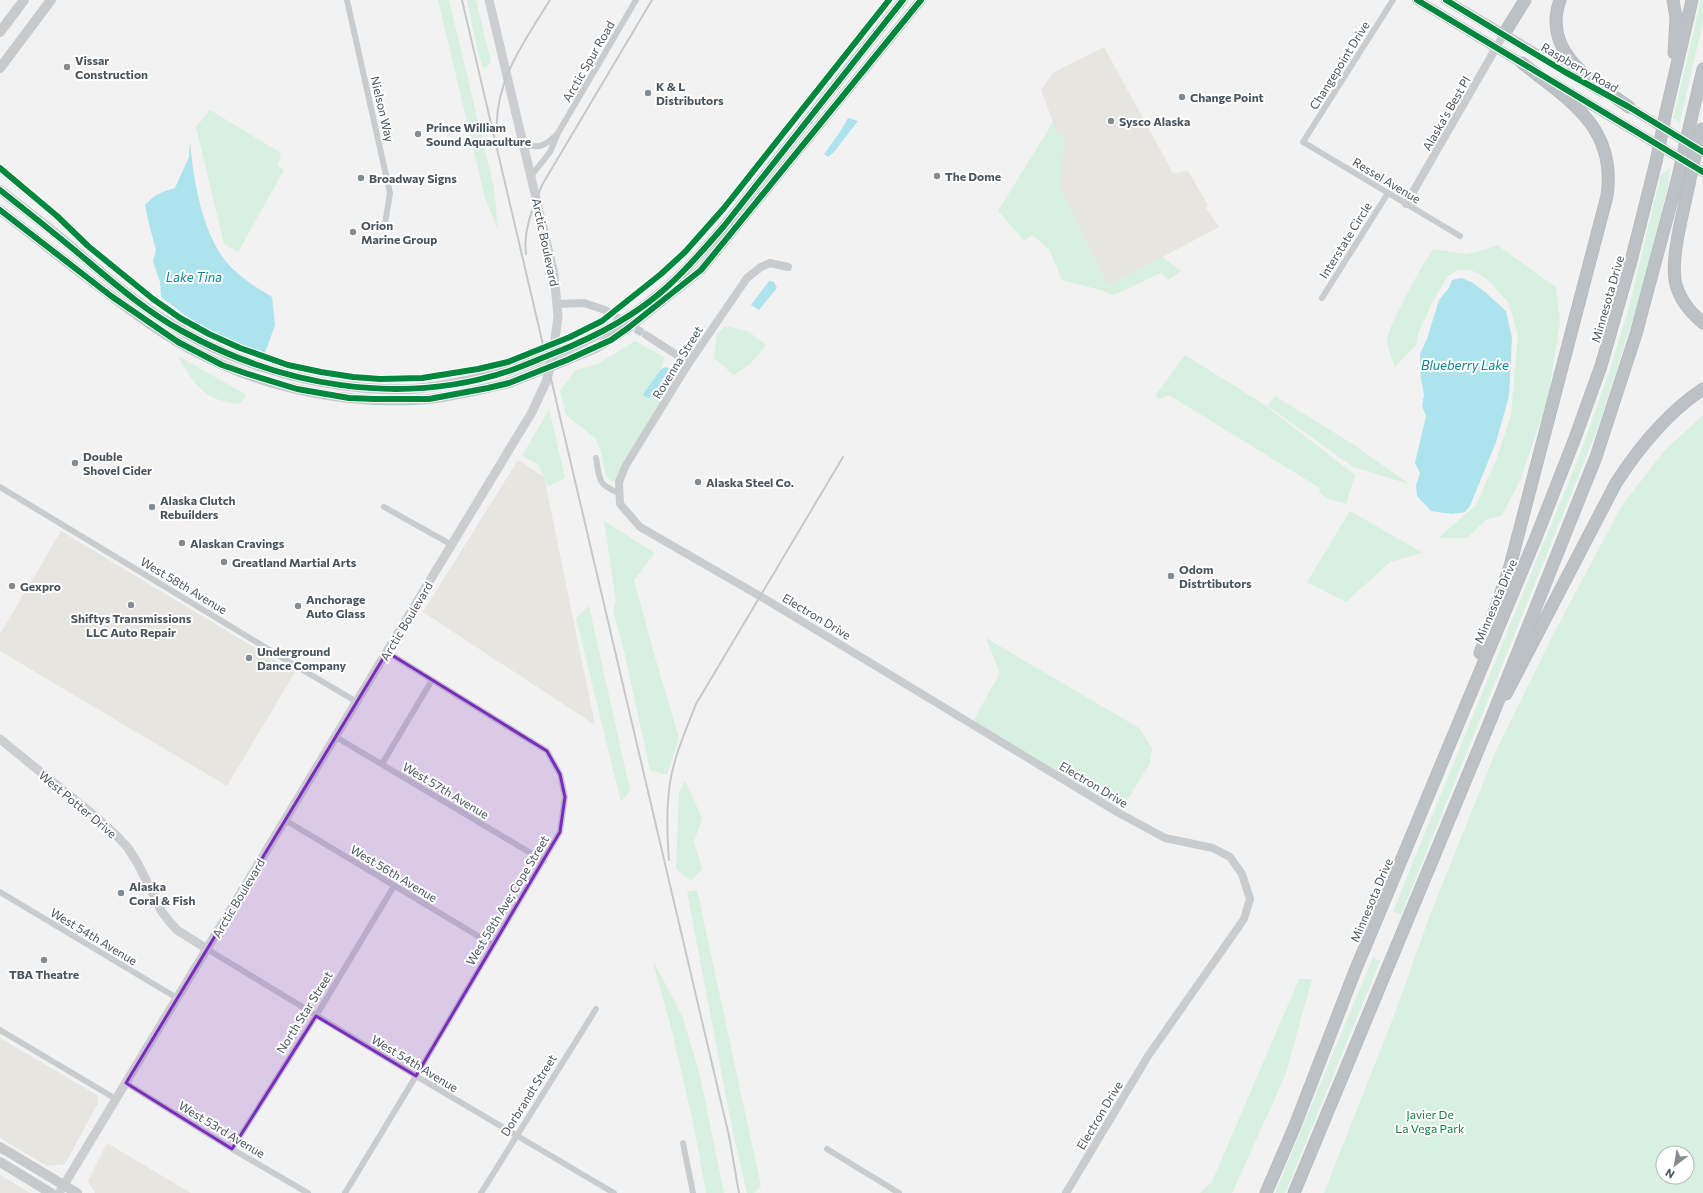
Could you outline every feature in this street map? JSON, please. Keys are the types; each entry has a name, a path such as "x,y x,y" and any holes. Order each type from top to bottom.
{"highway":[{"path":"1504,34 1525,0"},
{"path":"1560,0 1556,24 1560,41 1566,54 1581,72 1628,107"},
{"path":"1670,95 1671,70 1677,29 1673,0"},
{"name":"Minnesota Drive","path":"1266,1193 1294,1128 1358,964 1537,535 1601,366 1633,254 1656,162 1692,0"},
{"path":"1460,717 1510,566 1609,183 1607,159 1599,134 1576,107 1522,63"},
{"path":"1294,1193 1491,719 1596,457 1636,334 1677,181 1703,69"},
{"path":"1702,124 1676,252 1674,277 1676,288 1682,300 1703,323"},
{"path":"1491,719 1514,682 1613,489 1629,464 1660,424 1703,389"},
{"path":"1259,1193 1294,1128"},
{"path":"1298,1193 1319,1134"}],"main road":[{"path":"0,32 24,0"},
{"path":"0,68 51,0"},
{"name":"Arctic Boulevard","path":"61,1189 532,412 546,382 552,362 557,329 557,304 554,274 489,0"},
{"path":"0,190 102,273 166,321 229,355 261,367 324,383 382,389 412,389 467,382 508,372 600,334 643,306 666,288 724,226 903,0"},
{"path":"0,210 149,323 198,353 248,374 311,392 349,398 374,399 429,399 509,383 596,348 628,328 701,270 921,0"},
{"path":"1417,0 1703,172"},
{"name":"Raspberry Road","path":"1446,0 1565,72 1628,107 1703,152"},
{"path":"1504,34 1507,48 1522,63"},
{"name":"West Potter Drive","path":"0,739 96,816 116,835 138,864 169,921 177,930 207,949"},
{"path":"0,1147 61,1189 77,1193"},
{"path":"0,1162 51,1193"}],"street":[{"name":"Nielson Way","path":"347,0 390,193 385,224"},
{"name":"Arctic Spur Road","path":"531,176 550,152 558,133 636,0"},
{"name":"Changepoint Drive","path":"1304,142 1393,0"},
{"name":"Alaska's Best PI","path":"1406,204 1504,34"},
{"name":"Arctic Spur Road","path":"523,144 533,147 540,146 547,143 558,133"},
{"name":"Ressel Avenue","path":"1304,142 1460,236"},
{"name":"Interstate Circle","path":"1322,298 1388,193"},
{"name":"Rovenna Street","path":"620,504 619,482 626,466 689,362 747,278 761,267 770,263 788,267"},
{"path":"557,304 584,303 605,310"},
{"path":"646,336 689,362"},
{"path":"596,458 600,481 605,486 619,493"},
{"name":"West 58th Avenue","path":"0,487 357,702"},
{"name":"Electron Drive","path":"620,504 640,527 765,599 1117,812 1165,838 1213,848 1230,857 1242,874 1250,899 1244,920 1148,1056 1066,1193"},
{"path":"384,507 452,545"},
{"name":"West 58th Ave; Cope Street","path":"344,1193 416,1076 544,861 560,832 565,797 560,774 547,751 387,652"},
{"path":"382,764 432,680"},
{"name":"West 57th Avenue","path":"336,737 544,861"},
{"name":"West 56th Avenue","path":"285,820 493,945"},
{"name":"North Star Street","path":"232,1149 316,1016 394,886"},
{"name":"West 54th Avenue","path":"0,892 177,998"},
{"name":"West 54th Avenue","path":"207,949 416,1076 614,1193"},
{"name":"Dorbrandt Street","path":"481,1193 596,1009"},
{"path":"0,1030 116,1099"},
{"name":"West 53rd Avenue","path":"126,1083 232,1149 308,1193"},
{"path":"683,1143 694,1193"},
{"path":"827,1149 899,1193"}],"highlighted area":[{"path":"387,652 547,751 560,774 565,797 560,832 416,1076 316,1016 232,1149 126,1083"}],"shaded area":[{"path":"1104,47 1173,173 1188,171 1208,205 1206,208 1219,227 1108,286 1059,187 1058,136 1041,90 1053,73"},
{"path":"518,460 544,477 595,725 423,612"},
{"path":"61,531 295,672 227,786 0,651 0,634"},
{"path":"0,1038 97,1095 98,1103 65,1164 47,1166 0,1138"},
{"path":"107,1143 191,1193 95,1193 88,1181"},
{"path":"0,1175 30,1193 0,1193"}],"green space":[{"path":"438,0 449,0 494,188 498,229 485,198"},
{"path":"467,0 476,0 491,62 484,69 478,53"},
{"path":"1701,0 1703,0 1703,22 1680,122 1673,118"},
{"path":"210,110 281,153 278,166 284,170 238,252 224,244 196,127"},
{"path":"1053,122 1056,130 1065,140 1060,189 1108,286 1162,257 1181,271 1168,280 1161,273 1114,295 1062,280 1049,249 1032,235 1024,241 998,211"},
{"path":"1670,168 1669,181 1643,287 1599,425 1401,915 1393,911 1580,454 1610,369 1629,307 1661,174"},
{"path":"1497,245 1556,287 1560,322 1548,398 1520,481 1502,515 1486,520 1467,538 1438,538 1476,505 1497,458 1511,415 1518,336 1509,303 1486,278 1471,270 1457,270 1447,277 1431,305 1418,334 1416,345 1395,367 1387,341 1399,309 1414,280 1433,249 1466,254"},
{"path":"725,326 748,331 766,345 751,363 734,375 714,358 717,334"},
{"path":"635,341 664,357 663,365 643,394 650,398 669,378 674,381 622,463 616,481 611,481 606,476 601,452 596,439 566,415 560,391 576,370 598,364"},
{"path":"1185,355 1265,405 1355,475 1346,504 1326,498 1319,492 1320,488 1169,395 1160,399 1155,396"},
{"path":"178,356 247,395 239,404 217,399 209,395 195,383"},
{"path":"1275,396 1356,446 1409,484 1353,467 1268,406"},
{"path":"549,409 565,478 548,486 538,464 522,456"},
{"name":"Javier De La Vega Park","path":"1703,415 1703,1193 1324,1193 1393,1018 1430,915 1496,751 1555,631 1621,507 1664,451"},
{"path":"1350,511 1423,553 1390,562 1346,602 1307,582"},
{"path":"604,521 655,553 634,580 679,738 667,775 650,770 624,651 613,612 616,601"},
{"path":"589,606 630,790 621,802 576,618"},
{"path":"986,638 1139,728 1152,748 1150,763 1124,805 1111,805 973,721 1000,673"},
{"path":"685,781 702,818 694,842 702,869 691,881 676,869 679,792"},
{"path":"697,890 761,1186 754,1193 747,1193 732,1128 687,892"},
{"path":"1373,957 1380,961 1285,1193 1275,1193"},
{"path":"652,959 682,1015 700,1076 724,1193 706,1193 694,1127 672,1031"},
{"path":"1299,979 1312,979 1285,1076 1232,1193 1200,1193 1212,1182"}],"water":[{"path":"848,118 858,121 834,152 828,157 824,154"},
{"name":"Lake Tina","path":"190,141 193,170 199,201 203,216 215,244 222,256 238,274 272,297 275,325 265,353 225,338 189,318 161,297 160,282 153,261 156,250 145,205 159,194 175,188 189,157"},
{"name":"Blueberry Lake","path":"1462,278 1473,283 1485,292 1506,311 1512,338 1509,396 1496,442 1470,506 1465,512 1452,514 1431,511 1417,496 1416,485 1420,473 1415,463 1426,416 1422,406 1424,395 1420,372 1420,354 1427,339 1439,300 1449,288 1452,280"},
{"path":"769,281 774,282 777,288 759,310 751,305"},
{"path":"666,367 672,370 669,378 650,398 645,397 643,394 661,369"}],"tunnel":[{"path":"605,310 646,335"}],"railway":[{"path":"462,0 729,1136 739,1193"},
{"path":"497,131 497,113 500,95 506,79 521,46 550,0"},
{"path":"526,254 525,245 527,227 542,185 652,0"},
{"path":"669,860 667,822 670,783 677,753 696,704 843,457"}],"cycle path":[{"path":"0,168 57,216 88,246 153,299 180,318 209,334 240,348 288,365 353,377 380,379 422,378 478,369 508,362 570,337 602,321 661,274 685,252 724,208 889,0"},
{"path":"0,190 139,303 182,331 220,350 259,366 300,377 341,385 383,389 426,388 468,382 509,371 567,348 597,334 626,318 667,287 724,226 903,0"},
{"path":"0,210 111,296 178,342 222,365 297,389 349,398 429,399 488,388 509,383 567,360 611,340 701,270 921,0"},
{"path":"1417,0 1703,172"},
{"path":"1446,0 1565,72 1629,107 1703,152"}],"place":[{"name":"Vissar Construction","path":"67,67"},
{"name":"K & L Distributors","path":"648,93"},
{"name":"Change Point","path":"1182,97"},
{"name":"Sysco Alaska","path":"1111,121"},
{"name":"Prince William Sound Aquaculture","path":"418,134"},
{"name":"The Dome","path":"937,176"},
{"name":"Broadway Signs","path":"361,178"},
{"name":"Orion Marine Group","path":"353,232"},
{"name":"Double Shovel Cider","path":"75,463"},
{"name":"Alaska Steel Co.","path":"698,482"},
{"name":"Alaska Clutch Rebuilders","path":"152,507"},
{"name":"Alaskan Cravings","path":"182,543"},
{"name":"Greatland Martial Arts","path":"224,562"},
{"name":"Odom Distrtibutors","path":"1171,576"},
{"name":"Gexpro","path":"12,586"},
{"name":"Shiftys Transmissions LLC Auto Repair","path":"131,605"},
{"name":"Anchorage Auto Glass","path":"298,606"},
{"name":"Underground Dance Company","path":"249,658"},
{"name":"Alaska Coral & Fish","path":"121,893"},
{"name":"TBA Theatre","path":"44,960"}]}
